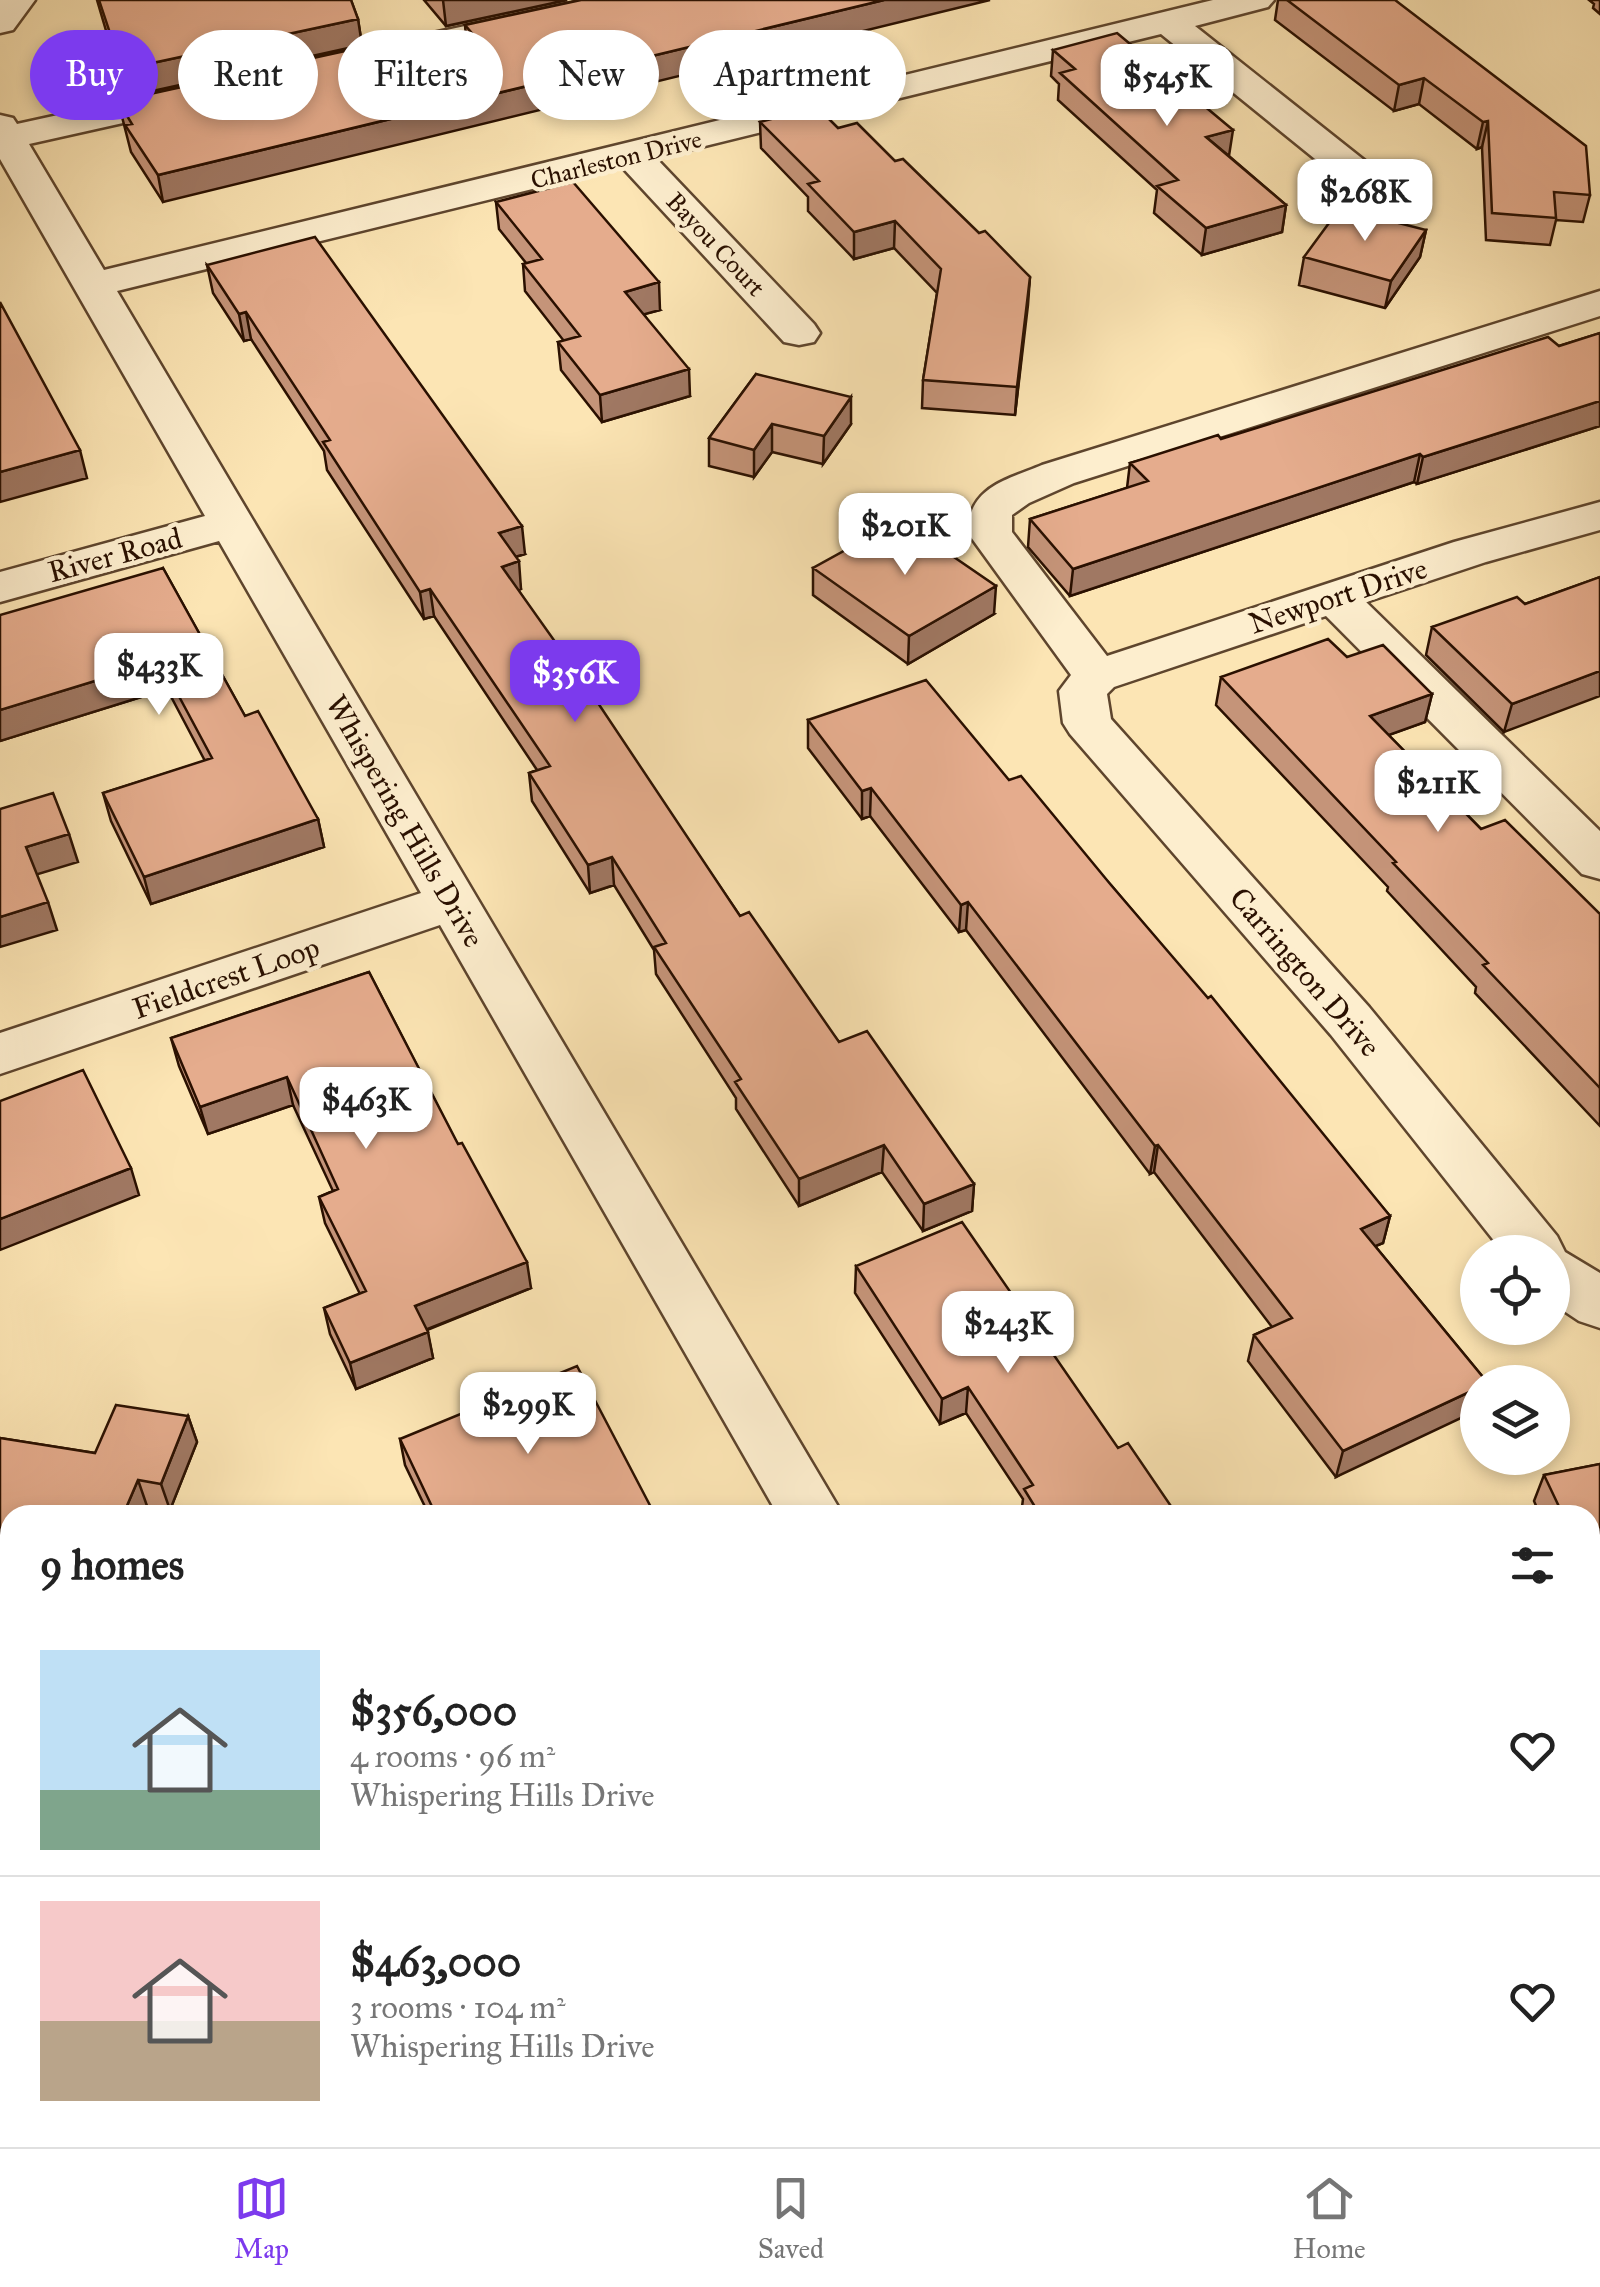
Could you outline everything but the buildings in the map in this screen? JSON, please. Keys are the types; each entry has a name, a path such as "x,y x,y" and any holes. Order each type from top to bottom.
{"street":[{"path":"0,22 17,0"},
{"path":"318,69 633,0"},
{"name":"Charleston Drive","path":"91,285 1256,0"},
{"path":"1170,23 1354,172"},
{"path":"2,132 178,98"},
{"name":"Whispering Hills Drive","path":"2,132 805,1505"},
{"name":"Bayou Court","path":"632,155 799,333"},
{"name":"Carrington Drive","path":"1522,1235 1350,1021 1086,723 1090,683 990,534 990,511 1013,493 1058,474 1600,302"},
{"name":"Newport Drive","path":"1090,683 1334,596 1600,516"},
{"name":"River Road","path":"0,587 231,524"},
{"path":"1334,596 1599,859"},
{"name":"Fieldcrest Loop","path":"0,1054 452,902"},
{"path":"1570,1283 1600,1304"}]}
